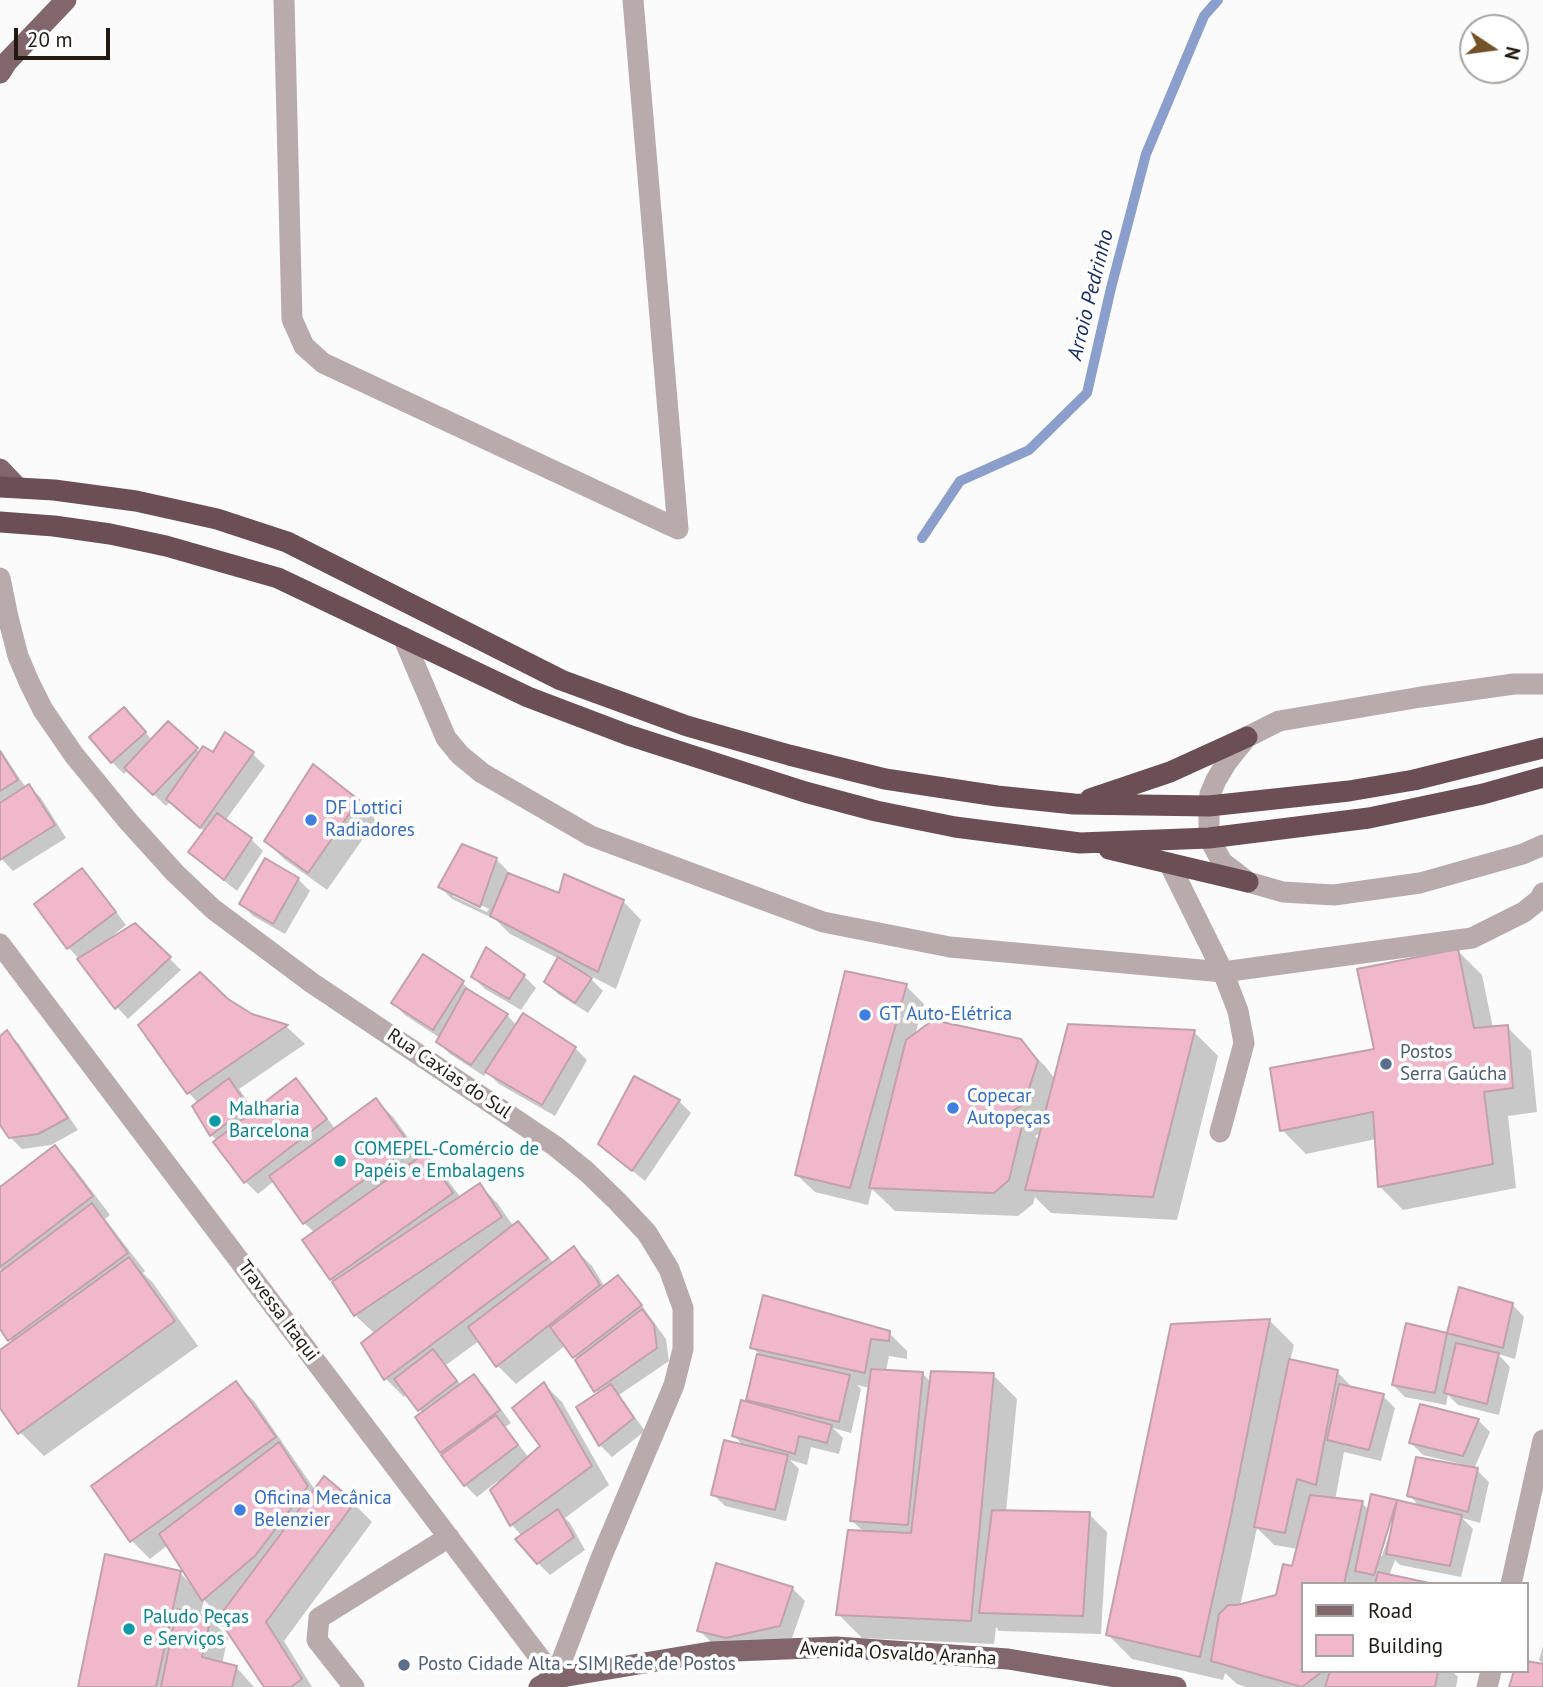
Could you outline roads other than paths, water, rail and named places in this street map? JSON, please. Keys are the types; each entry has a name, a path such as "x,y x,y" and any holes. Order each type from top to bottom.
{"highway":[{"path":"8,487 136,500 217,519 287,542 561,680 687,726 885,779 997,796 1074,804 1209,806 1349,791 1401,782 1543,748"},
{"path":"0,523 54,526 110,534 278,578 528,697 628,735 792,788 876,811 955,827 1080,843 1248,882"},
{"path":"1074,804 1170,772 1247,737"},
{"path":"1080,843 1209,838 1369,818 1483,794 1543,778"}],"main road":[{"path":"0,73 7,62 66,0"},
{"path":"0,469 8,487"},
{"name":"Avenida Osvaldo Aranha","path":"550,1684 710,1652 836,1647 1008,1659 1176,1687"}],"street":[{"path":"284,0 292,319 304,346 324,363 678,529 633,0"},
{"name":"Rua Caxias do Sul","path":"0,578 18,656 43,710 74,755 175,873 213,909 312,983 555,1146 587,1172 647,1233 669,1269 683,1308 683,1349 674,1385 550,1684"},
{"path":"403,637 446,738 460,755 482,773 591,836 823,922 950,947 1223,972 1472,938 1524,912 1539,900 1543,893"},
{"path":"1543,684 1514,684 1421,697 1279,721 1247,737 1216,780 1210,794 1209,806 1209,838 1222,862 1248,882 1283,892 1334,895 1420,883 1523,854 1543,845"},
{"path":"1170,863 1223,972 1238,1012 1244,1043 1220,1132"},
{"name":"Travessa Itaqui","path":"0,944 449,1537 550,1684"},
{"path":"1510,1582 1543,1440"},
{"path":"354,1687 317,1640 319,1618 449,1537"}],"waterway":[{"name":"Arroio Pedrinho","path":"922,538 960,481 1029,450 1087,393 1146,154 1204,16 1218,0"}],"place":[{"name":"DF Lottici Radiadores","path":"311,820"},
{"name":"GT Auto-Elétrica","path":"865,1015"},
{"name":"Postos Serra Gaúcha","path":"1386,1064"},
{"name":"Copecar Autopeças","path":"953,1108"},
{"name":"Malharia Barcelona","path":"215,1121"},
{"name":"COMEPEL-Comércio de Papéis e Embalagens","path":"340,1161"},
{"name":"Oficina Mecânica Belenzier","path":"240,1510"},
{"name":"Paludo Peças e Serviços","path":"129,1629"},
{"name":"Posto Cidade Alta - SIM Rede de Postos","path":"404,1665"}]}
